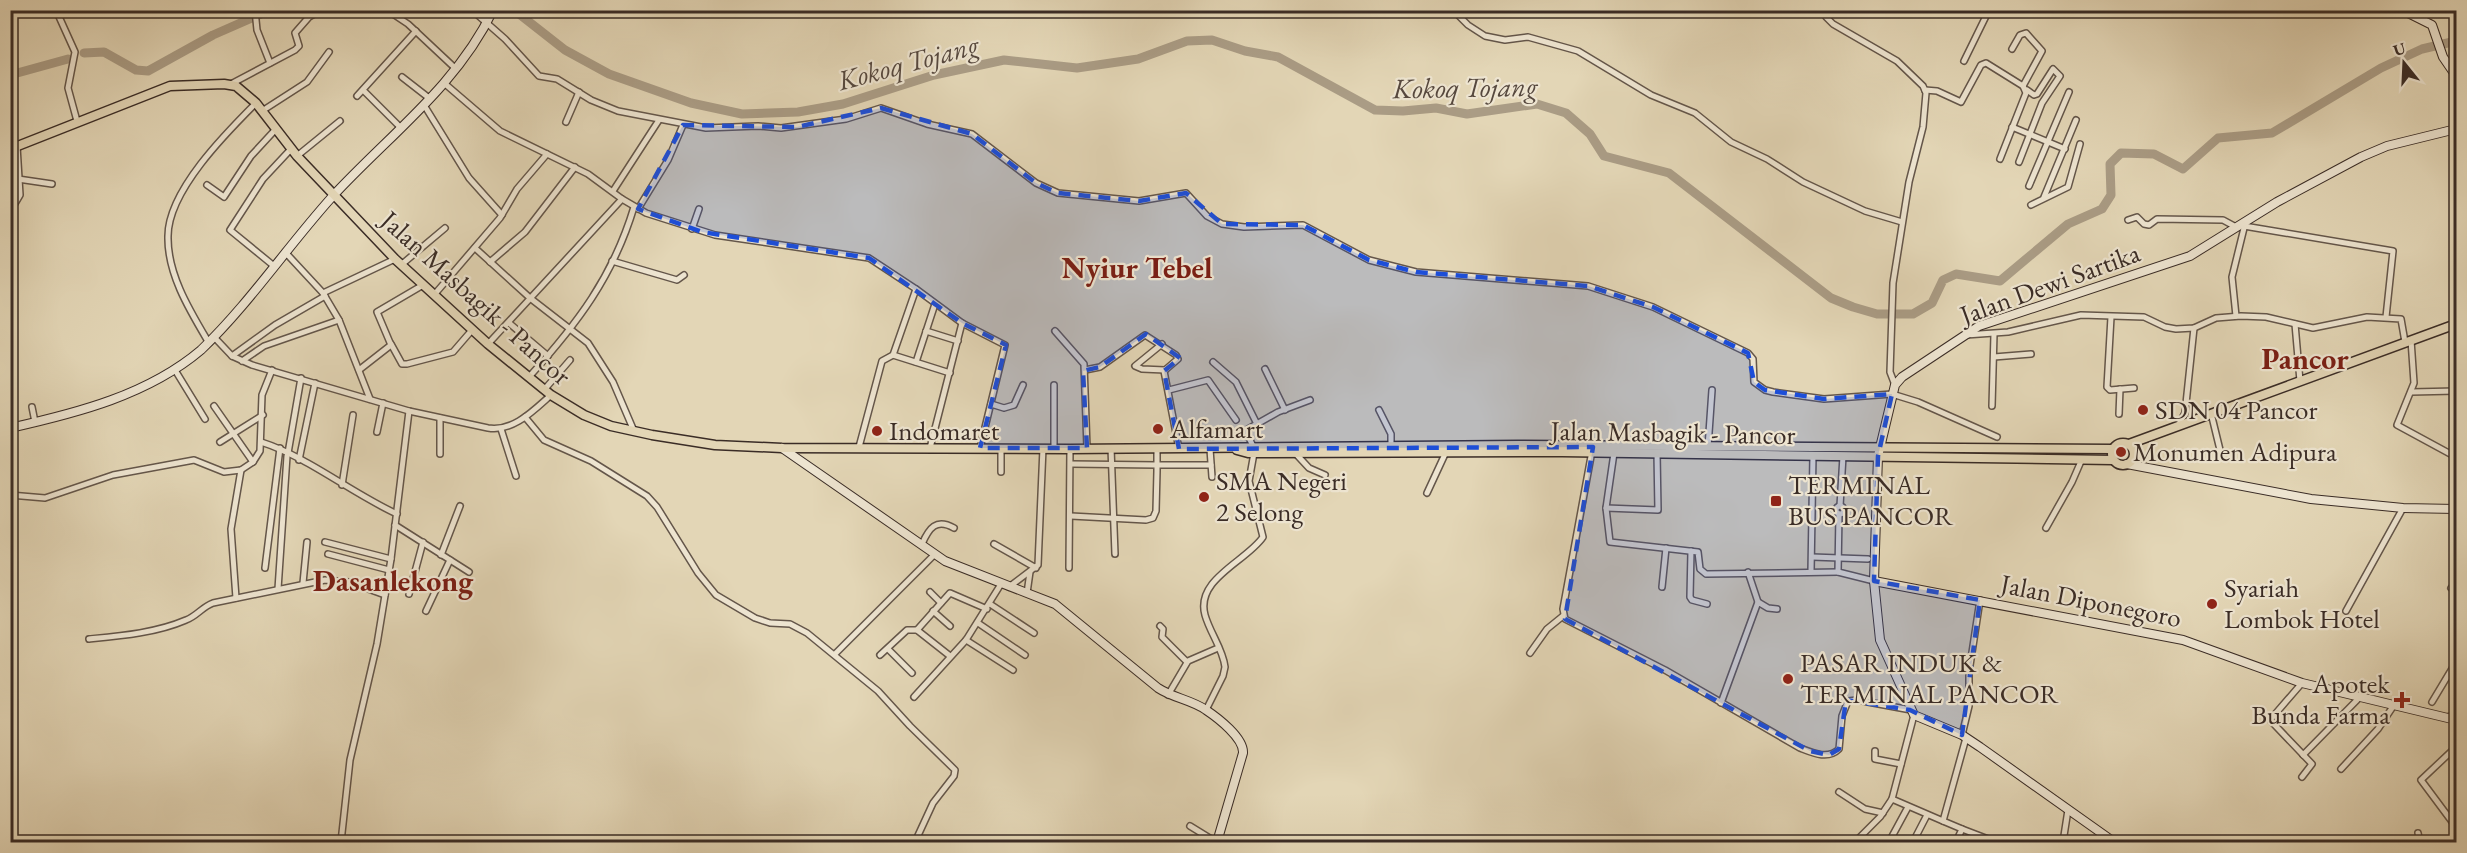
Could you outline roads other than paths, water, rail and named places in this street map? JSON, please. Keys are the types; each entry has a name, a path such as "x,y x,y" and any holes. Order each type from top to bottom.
{"main road":[{"name":"Jalan Masbagik - Pancor","path":"231,84 242,89 294,153 398,262 488,344 548,393 597,421 634,431 715,445 782,448 1592,450 1708,447 2113,460"},
{"path":"14,147 170,86 231,84"},
{"path":"2129,444 2135,454 2127,464 2118,464 2113,460 2113,448 2120,443 2129,444 2457,324"},
{"name":"Jalan Masbagik - Pancor","path":"1592,450 1614,453 1843,456 1879,453 2113,448"},
{"name":"Jalan Masbagik - Pancor","path":"1254,449 1295,452 1391,449 1446,452 1480,449"}],"street":[{"path":"56,10 75,52 68,88 77,121"},
{"path":"231,84 297,48 295,33 309,17 322,10"},
{"path":"387,10 416,31 456,69"},
{"path":"472,10 487,22 539,76 557,79 578,95 606,107 705,128 797,127 858,117 881,108 927,124 972,134 1036,183 1058,193 1139,201 1186,193 1208,216 1222,224 1253,227 1303,225 1370,260 1416,272 1588,286 1653,307 1748,353 1753,360 1754,382 1765,390 1824,399 1892,394 1918,402 1997,437"},
{"path":"10,428 94,406 175,370 211,340 334,196 427,102 456,69 493,10"},
{"path":"1453,10 1468,25 1485,36 1505,40 1528,37 1578,51 1651,95 1695,113 1731,142 1767,159 1803,182 1865,212 1902,222"},
{"path":"1826,10 1829,21 1893,58 1925,90 1937,91 1961,102 1981,65 1986,63 2036,95 2053,69 2060,76 2046,97 2019,162"},
{"path":"1964,61 1989,10"},
{"path":"2402,10 2428,22 2436,35 2441,53 2457,76"},
{"path":"255,14 270,63"},
{"path":"357,96 416,31"},
{"path":"2000,159 2025,88 2042,51 2026,33 2020,35 2012,49"},
{"path":"262,111 307,82 329,52"},
{"path":"402,77 427,102 473,183 502,215"},
{"path":"444,82 500,130 575,167 636,208 692,229 754,242 869,258 962,323 1005,345 980,448"},
{"path":"363,90 401,128"},
{"path":"1855,843 1883,813 1892,799 1913,712 1880,640 1874,581 1879,453 1895,385 1890,372 1893,303 1902,222 1923,127 1925,90"},
{"path":"2029,186 2069,92"},
{"path":"566,122 578,95"},
{"path":"256,104 194,175 169,224 169,250 180,287 211,340 242,361 409,411 501,429 525,417 548,393 570,360"},
{"path":"613,191 659,120"},
{"path":"2044,197 2076,120"},
{"path":"274,266 230,231 262,179 340,121"},
{"path":"529,377 572,330 612,261 636,208 673,151 683,125"},
{"path":"2012,127 2065,149"},
{"name":"Jalan Dewi Sartika","path":"1895,385 1902,377 1983,324 2190,256 2370,153 2457,129"},
{"path":"207,185 224,197 260,144 275,130"},
{"path":"2031,205 2068,187 2079,144"},
{"path":"10,212 20,198 14,147"},
{"path":"434,295 502,215 517,189 547,153"},
{"path":"490,262 511,246 536,220 575,167"},
{"path":"18,179 52,184"},
{"path":"488,344 622,199"},
{"path":"692,229 699,210"},
{"path":"2128,220 2137,217 2144,224 2149,225 2157,219 2221,219 2242,225 2393,251 2386,317"},
{"path":"2236,316 2232,277 2242,225"},
{"path":"232,356 275,325 324,295 398,262 445,228"},
{"path":"475,248 530,298 572,330 592,349 609,376 634,431"},
{"path":"285,252 324,295 339,320 370,399"},
{"path":"612,261 677,280 684,275"},
{"path":"423,285 377,313 402,364 453,352 472,330"},
{"path":"893,355 916,289"},
{"path":"916,362 935,304"},
{"path":"1964,335 1994,334 2030,325 2043,326 2070,316 2144,317 2170,328 2194,328 2216,318 2236,316 2266,317 2317,328 2354,318 2386,317 2402,320 2408,341 2414,383 2397,425 2457,457"},
{"path":"2111,317 2107,347 2107,387 2109,390 2134,388"},
{"path":"242,361 264,346 339,320"},
{"path":"509,323 548,356"},
{"path":"930,448 962,323"},
{"path":"2295,324 2300,381"},
{"path":"2177,426 2185,413 2194,328"},
{"path":"926,331 958,341"},
{"path":"1055,331 1083,363 1085,370 1088,448"},
{"path":"1992,406 1994,334"},
{"path":"1085,370 1100,367 1144,335 1162,344 1178,358 1165,369 1142,369 1135,366 1162,344"},
{"path":"358,370 391,344"},
{"path":"1994,357 2031,354"},
{"path":"859,447 882,362 886,357 893,355 950,374"},
{"path":"1213,362 1236,382 1256,422"},
{"path":"1165,369 1179,448"},
{"path":"1265,369 1285,410"},
{"path":"175,370 205,419"},
{"path":"10,495 45,498 113,476 194,460 224,472 241,470 254,462 261,451 263,390 272,370"},
{"path":"278,589 287,454 301,378"},
{"path":"1169,390 1208,380 1236,420"},
{"path":"299,460 315,383"},
{"path":"991,404 1004,408 1014,405 1023,385"},
{"path":"1054,385 1054,448"},
{"path":"2119,414 2120,389"},
{"path":"1708,447 1712,390"},
{"path":"2411,392 2457,392"},
{"path":"1206,710 1224,672 1224,663 1205,616 1207,595 1220,573 1242,559 1263,537 1250,481 1254,449 1246,432 1256,422 1310,400"},
{"path":"377,432 383,403"},
{"path":"214,406 254,462"},
{"path":"32,407 34,422"},
{"path":"1379,410 1390,434 1391,449"},
{"path":"341,843 350,760 391,559 409,411"},
{"path":"2211,413 2221,454"},
{"path":"220,442 263,415"},
{"path":"342,485 353,415"},
{"path":"525,417 544,440 591,461 635,487 652,501 698,573 716,595 763,621 793,625 835,654 878,691 955,770 954,776 933,803 915,843"},
{"path":"440,418 440,454"},
{"path":"501,429 516,476"},
{"path":"261,442 280,448 397,514"},
{"path":"265,568 280,448"},
{"path":"782,448 954,566 1049,601 1064,610 1168,695 1206,710 1240,741 1244,748 1216,843 1190,826"},
{"path":"1000,472 1001,448"},
{"path":"914,698 966,640 1005,586 1036,568 1040,555 1043,448"},
{"path":"1111,448 1115,554"},
{"path":"1071,516 1146,520 1155,516 1156,448"},
{"path":"1069,568 1070,449"},
{"path":"1210,449 1212,477"},
{"path":"1530,653 1547,629 1563,616 1592,450"},
{"path":"1295,452 1309,468 1324,475"},
{"path":"1427,493 1446,452"},
{"path":"1614,453 1606,508 1610,543 1691,551 1690,597 1692,600 1707,604"},
{"path":"1606,508 1658,510 1657,453"},
{"path":"1811,572 1813,455"},
{"path":"1838,572 1839,513 1844,510 1840,506 1843,456"},
{"path":"2046,528 2082,459"},
{"path":"1071,464 1211,465"},
{"path":"2127,464 2312,499 2403,508 2457,509"},
{"path":"236,598 230,536 241,470"},
{"path":"441,555 460,506"},
{"path":"2346,610 2403,508"},
{"path":"922,544 930,528 937,523 944,522 954,528"},
{"path":"395,525 469,572"},
{"path":"303,583 307,542"},
{"path":"325,542 391,559"},
{"path":"409,594 423,542"},
{"path":"994,544 1036,568"},
{"path":"1662,587 1666,548"},
{"name":"Jalan Diponegoro","path":"1691,551 1698,552 1700,569 1706,574 1838,572 1874,581 2183,640 2302,682 2457,720"},
{"path":"328,554 389,570"},
{"path":"835,654 934,554"},
{"path":"1812,557 1868,559"},
{"path":"426,611 450,560"},
{"path":"1027,593 1030,572"},
{"path":"1721,703 1758,602 1748,572"},
{"path":"89,639 120,636 168,626 186,621 205,606 303,583 325,580 349,582 385,595"},
{"path":"930,592 941,603"},
{"path":"916,630 952,593 989,606 1034,633"},
{"path":"1943,821 1970,706 1969,672 1980,600"},
{"path":"1758,602 1768,608 1777,609"},
{"path":"933,611 950,626"},
{"path":"1563,616 1568,621 1665,670 1800,748 1828,755 1839,749 1842,716 1848,701 1857,700 1913,712 1964,737 2114,843"},
{"path":"978,623 1025,655"},
{"path":"1160,626 1163,629 1161,637 1187,662"},
{"path":"880,655 907,630 916,630 950,656"},
{"path":"966,640 1013,670"},
{"path":"1168,695 1187,662 1218,648"},
{"path":"888,649 912,673"},
{"path":"2432,702 2457,662"},
{"path":"2302,682 2270,720 2312,765 2302,777"},
{"path":"2303,755 2361,696"},
{"path":"2341,769 2378,729 2394,705"},
{"path":"2446,717 2453,715 2457,709"},
{"path":"2457,747 2421,782 2457,827"},
{"path":"1875,751 1875,759 1901,764"},
{"path":"1839,792 1865,809 1883,813"},
{"path":"1892,799 1996,843"},
{"path":"1889,843 1908,807"},
{"path":"2063,843 2068,810"},
{"path":"1914,843 1927,815"},
{"path":"1956,843 1962,829"},
{"path":"2418,833 2420,843"},
{"path":"1773,843 1776,840 1779,843"}],"waterway":[{"name":"Kokoq Tojang","path":"84,53 104,52 136,70 148,71 213,35 270,10"},
{"name":"Kokoq Tojang","path":"514,10 565,50 609,74 691,103 742,114 798,112 843,104 934,75 1004,60 1077,68 1138,59 1187,41 1212,40 1245,51 1278,57 1375,110 1403,111 1436,108 1467,114 1537,104 1566,113 1590,134 1604,156 1669,173 1831,298 1877,314 1913,314 1932,303 1943,280 1956,274 2000,281 2068,224 2102,209 2111,195 2110,164 2121,153 2154,154 2183,169 2218,138 2272,133 2381,68 2422,49 2456,41"},
{"name":"Kokoq Tojang","path":"10,75 68,59"}],"place":[{"name":"SDN 04 Pancor","path":"2143,410"},
{"name":"Alfamart","path":"1158,429"},
{"name":"Indomaret","path":"877,431"},
{"name":"Monumen Adipura","path":"2121,452"},
{"name":"SMA Negeri 2 Selong","path":"1204,497"},
{"name":"TERMINAL BUS PANCOR","path":"1776,501"},
{"name":"Syariah Lombok Hotel","path":"2212,604"},
{"name":"PASAR INDUK & TERMINAL PANCOR","path":"1788,679"},
{"name":"Apotek Bunda Farma","path":"2402,700"}],"district":[{"name":"Nyiur Tebel","path":"1137,268"},
{"name":"Pancor","path":"2305,359"},
{"name":"Dasanlekong","path":"393,581"}]}
